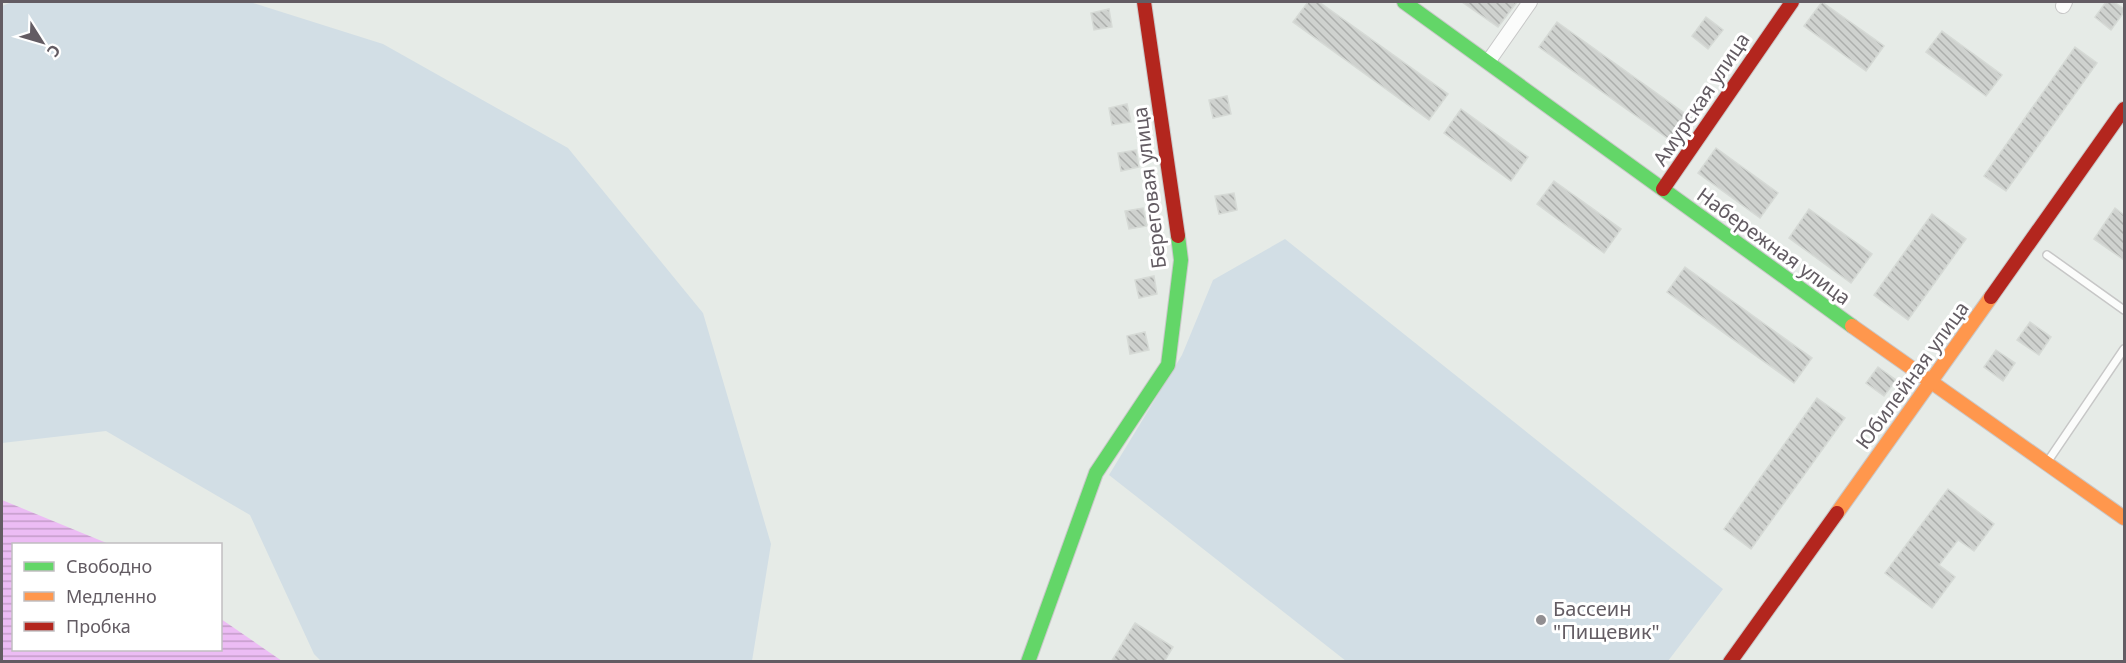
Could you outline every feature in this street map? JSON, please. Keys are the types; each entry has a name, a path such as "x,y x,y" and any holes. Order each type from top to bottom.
{"street":[{"name":"Береговая улица","path":"1028,662 1096,473 1168,365 1181,260 1144,2"},
{"name":"Набережная улица","path":"1404,2 1931,383 2124,518"},
{"path":"1488,62 1530,2"},
{"name":"Амурская улица","path":"1663,189 1791,2"},
{"name":"Юбилейная улица","path":"1730,662 1931,383 2124,109"}],"lane":[{"path":"2047,255 2124,310"},
{"path":"2046,464 2124,349"}],"shaded area":[{"path":"12,2 250,2 383,44 568,148 703,313 771,544 752,661 321,661 314,654 250,515 106,431 2,443 2,6"},
{"path":"1285,239 1723,589 1668,661 1346,661 1109,475 1182,355 1213,280"},
{"path":"2,500 107,543 12,543 12,651 222,651 222,620 282,661 2,661"}],"building":[{"path":"1308,2 1319,2 1448,94 1429,120 1293,22"},
{"path":"1462,2 1517,2 1498,27"},
{"path":"1822,2 1884,46 1866,71 1804,26"},
{"path":"2106,2 2114,2 2124,9 2111,30 2095,17"},
{"path":"1109,9 1112,27 1094,30 1091,13"},
{"path":"1706,17 1723,30 1708,49 1692,36"},
{"path":"1557,22 1694,120 1677,145 1539,47"},
{"path":"1942,31 2002,75 1986,96 1926,52"},
{"path":"2075,47 2097,63 2006,191 1984,176"},
{"path":"1227,96 1231,114 1213,118 1209,100"},
{"path":"1127,104 1131,122 1112,125 1109,108"},
{"path":"1461,109 1528,157 1511,181 1444,133"},
{"path":"1716,148 1778,193 1760,218 1698,173"},
{"path":"1136,150 1139,167 1121,171 1118,153"},
{"path":"1554,181 1621,229 1604,253 1537,204"},
{"path":"1234,193 1237,210 1219,214 1215,196"},
{"path":"1143,208 1147,226 1129,229 1125,211"},
{"path":"2115,208 2124,215 2124,260 2094,239"},
{"path":"1809,209 1872,254 1851,283 1789,238"},
{"path":"1932,214 1966,239 1908,320 1874,295"},
{"path":"1685,267 1812,358 1794,383 1667,292"},
{"path":"1154,276 1157,294 1139,298 1135,280"},
{"path":"2030,322 2051,337 2039,355 2017,340"},
{"path":"1145,332 1149,350 1130,354 1127,336"},
{"path":"1996,350 2015,363 2003,381 1984,367"},
{"path":"1878,367 1896,380 1884,396 1866,383"},
{"path":"1817,398 1845,418 1751,549 1724,529"},
{"path":"1948,489 1994,524 1974,551 1958,540 1939,565 1955,577 1932,608 1885,573"},
{"path":"1135,623 1173,647 1164,662 1111,662"}],"traffic: fast":[{"path":"1404,2 1852,326"},
{"path":"1028,662 1096,473 1168,365 1181,260 1178,236"}],"traffic: slow":[{"path":"1837,513 1991,297"},
{"path":"1852,326 2124,518"}],"traffic: jam":[{"path":"1144,2 1178,236"},
{"path":"1663,189 1792,2"},
{"path":"1991,297 2124,109"},
{"path":"1730,662 1837,513"}],"place":[{"name":"Бассеин \"Пищевик\"","path":"1541,620"}]}
